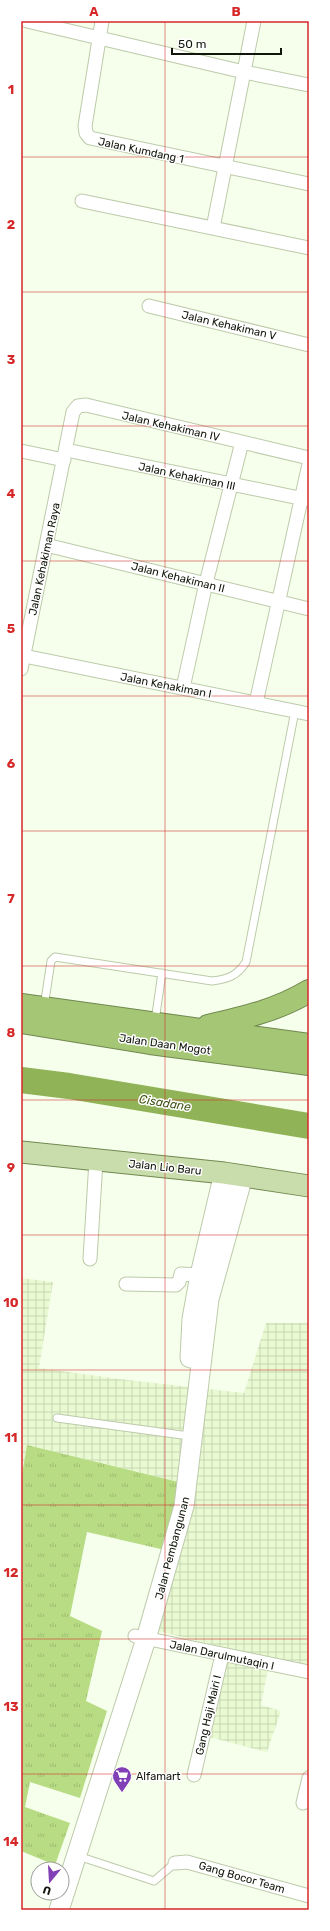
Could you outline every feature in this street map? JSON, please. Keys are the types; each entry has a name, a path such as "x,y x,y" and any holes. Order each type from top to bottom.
{"highway":[{"path":"191,1030 251,1017 279,1006 309,991"},
{"name":"Jalan Daan Mogot","path":"21,1005 191,1030 309,1045"},
{"name":"Jalan Daan Mogot","path":"21,1022 150,1043 309,1064"}],"main road":[{"name":"Jalan Lio Baru","path":"21,1152 234,1175 309,1186"}],"street":[{"path":"26,21 244,72 309,85"},
{"name":"Jalan Kumdang 1","path":"102,21 85,126 88,136 96,140 224,168 309,184"},
{"path":"213,228 254,21"},
{"path":"82,201 309,248"},
{"name":"Jalan Kehakiman V","path":"149,306 309,344"},
{"name":"Jalan Kehakiman IV","path":"65,455 73,412 78,406 86,406 309,458"},
{"path":"183,688 229,485 242,442"},
{"name":"Jalan Kehakiman III","path":"21,451 65,455 305,500"},
{"name":"Jalan Kehakiman Raya","path":"22,663 65,455"},
{"path":"256,703 277,602 305,500 309,464"},
{"name":"Jalan Kehakiman II","path":"46,545 309,609"},
{"name":"Jalan Kehakiman I","path":"22,663 183,688 309,714"},
{"path":"90,1259 96,1160"},
{"name":"Jalan Pembangunan","path":"141,1638 178,1471 192,1319 200,1275 234,1175"},
{"name":"Jalan Pembangunan","path":"59,1910 72,1854 184,1506 209,1299 234,1175"},
{"path":"126,1284 176,1285 179,1282 181,1274 200,1275"},
{"name":"Jalan Darulmutaqin I","path":"141,1638 309,1672"},
{"name":"Gang Haji Mairi I","path":"194,1775 222,1655"},
{"path":"303,1803 309,1778"},
{"name":"Jalan Pembangunan","path":"68,1861 72,1854"},
{"name":"Gang Bocor Team","path":"175,1863 187,1862 309,1896"}],"lane":[{"path":"43,1008 51,961 55,957 212,981 221,980 235,975 246,962 295,711"},
{"path":"154,1024 162,973"},
{"path":"57,1418 182,1435"},
{"path":"72,1854 154,1881 175,1863"}],"shaded area":[{"path":"21,1278 53,1282 39,1368 119,1379 244,1393 266,1323 309,1323 309,1665 270,1658 261,1705 281,1711 267,1752 209,1737 231,1649 157,1631 195,1486 27,1445 21,1480"}],"green space":[{"path":"27,1445 195,1486 178,1553 87,1532 70,1616 102,1631 86,1701 107,1711 80,1798 30,1782 25,1807 70,1823 56,1861 45,1861 21,1851 21,1480"}],"waterway":[{"name":"Cisadane","path":"21,1080 69,1086 309,1126"}],"place":[{"name":"Alfamart","path":"122,1793"}]}
